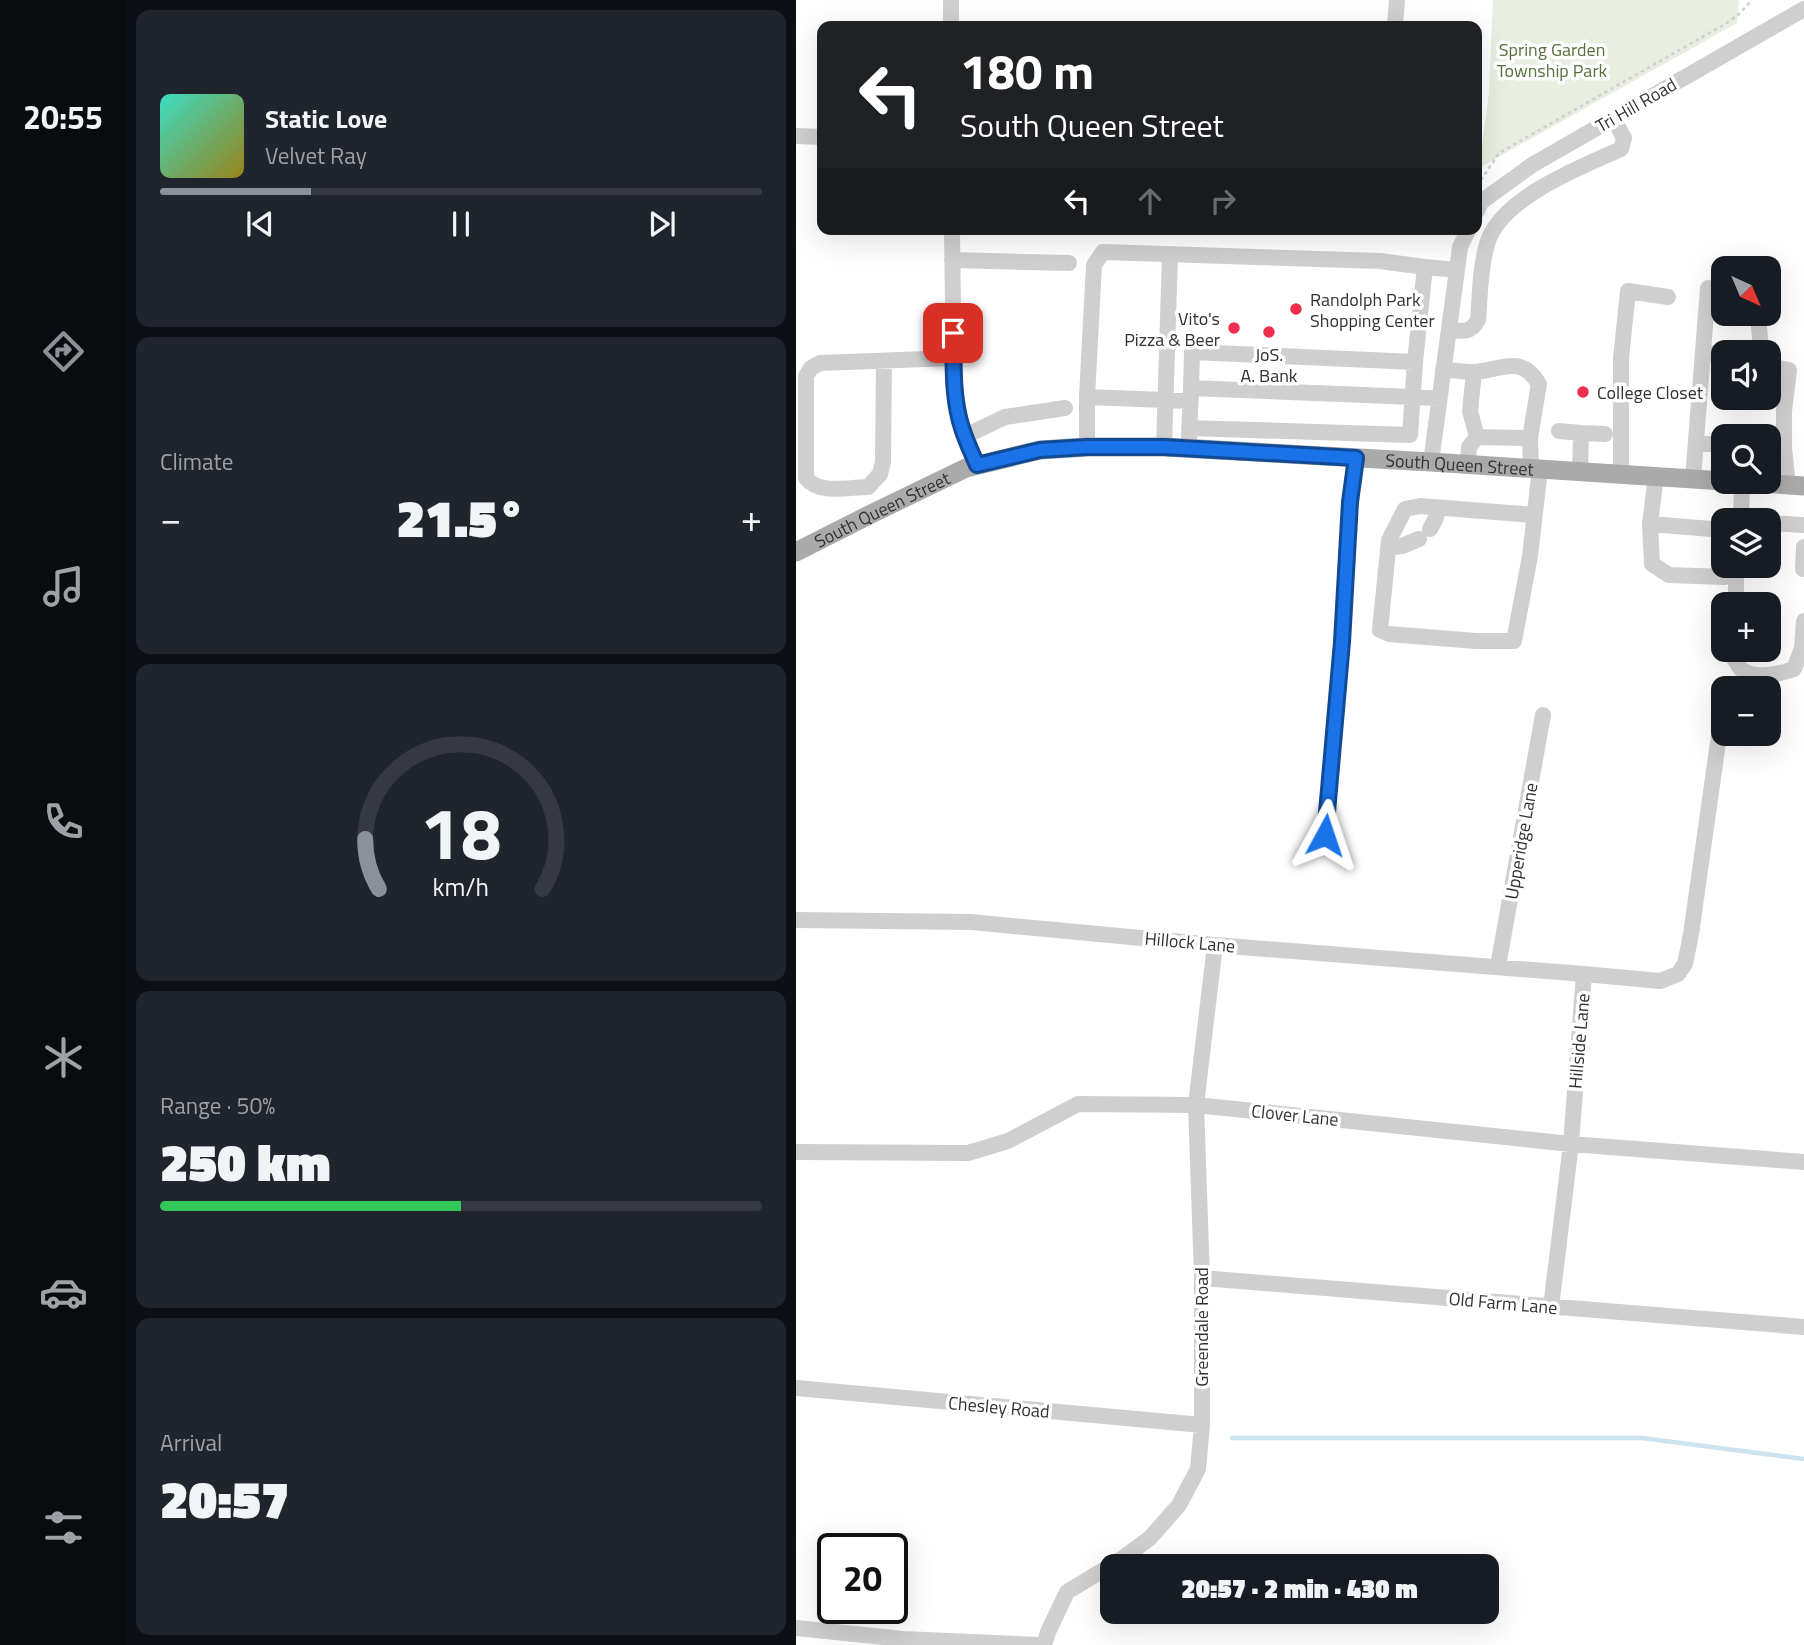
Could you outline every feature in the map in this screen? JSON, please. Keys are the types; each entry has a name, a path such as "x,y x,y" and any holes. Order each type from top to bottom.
{"main road":[{"name":"South Queen Street","path":"796,552 966,468 1040,450 1164,447 1711,480"}],"street":[{"path":"951,0 951,21"},
{"path":"1396,21 1397,0"},
{"name":"Tri Hill Road","path":"1482,197 1532,165 1804,9"},
{"path":"1449,329 1464,332 1474,327 1478,320 1487,241 1504,214 1519,201 1557,179 1621,149 1624,138 1613,118"},
{"path":"796,136 817,137"},
{"path":"952,235 954,384 957,409 977,465"},
{"path":"1431,462 1460,247 1466,235"},
{"path":"1087,447 1094,265 1103,252 1379,261 1457,270"},
{"path":"1164,447 1170,255"},
{"path":"952,260 1069,263"},
{"path":"1189,428 1410,435 1425,267"},
{"path":"1694,479 1708,288"},
{"path":"1621,474 1621,358 1628,292 1668,297"},
{"path":"1189,449 1192,352 1415,362"},
{"path":"1702,353 1711,353"},
{"path":"884,362 883,462 880,474 868,487 823,488 812,485 806,478 806,376 811,368 820,363 954,358"},
{"path":"1443,369 1474,372 1499,366 1521,367 1534,375 1539,384 1530,438 1535,469 1534,515 1530,556 1514,641 1389,634 1380,630 1389,540 1405,509 1420,506 1534,515"},
{"path":"1781,426 1797,370"},
{"path":"1474,372 1470,411 1477,437"},
{"path":"1087,397 1165,400 1191,394 1439,398"},
{"path":"965,436 1005,417 1065,408"},
{"path":"1559,431 1604,434"},
{"path":"1580,472 1581,433"},
{"path":"1477,437 1530,438"},
{"path":"1468,464 1469,447 1477,437"},
{"path":"1696,443 1711,444"},
{"path":"1781,455 1796,485"},
{"path":"1325,835 1341,654 1350,502 1356,458"},
{"path":"1656,476 1650,524 1652,564 1669,575 1711,577"},
{"path":"1388,548 1402,546 1425,534 1435,520 1439,508"},
{"path":"1650,524 1711,529"},
{"path":"1781,524 1804,525"},
{"path":"1803,569 1804,547"},
{"path":"1736,662 1743,670 1753,674 1779,674 1794,669 1802,648 1804,621"},
{"name":"Upperidge Lane","path":"1498,966 1543,715"},
{"name":"Hillside Lane","path":"1551,1307 1571,1144 1584,974 1660,981 1678,974 1685,964 1718,746"},
{"name":"Hillock Lane","path":"796,920 971,922 1215,945 1584,974"},
{"name":"Greendale Road","path":"1042,1645 1067,1592 1150,1538 1179,1505 1198,1469 1202,1425 1196,1105 1215,945"},
{"name":"Clover Lane","path":"796,1152 968,1153 1008,1140 1078,1104 1196,1105 1571,1144 1804,1162"},
{"name":"Old Farm Lane","path":"1201,1278 1804,1327"},
{"name":"Chesley Road","path":"796,1388 1202,1425"},
{"path":"796,1628 903,1639 1042,1645"}],"path":[{"path":"1482,191 1499,153 1725,24 1752,0"}],"green space":[{"name":"Spring Garden Township Park","path":"1493,0 1739,0 1737,23 1482,166 1489,93"}],"waterway":[{"path":"1232,1438 1642,1438 1804,1459"}],"place":[{"name":"Randolph Park Shopping Center","path":"1296,309"},
{"name":"Vito's Pizza & Beer","path":"1234,328"},
{"name":"JoS. A. Bank","path":"1269,332"},
{"name":"College Closet","path":"1583,392"}],"route":[{"path":"953,333 957,409 962,430 977,465 1040,450 1087,447 1164,447 1356,458 1350,502 1342,642 1325,835"}]}
